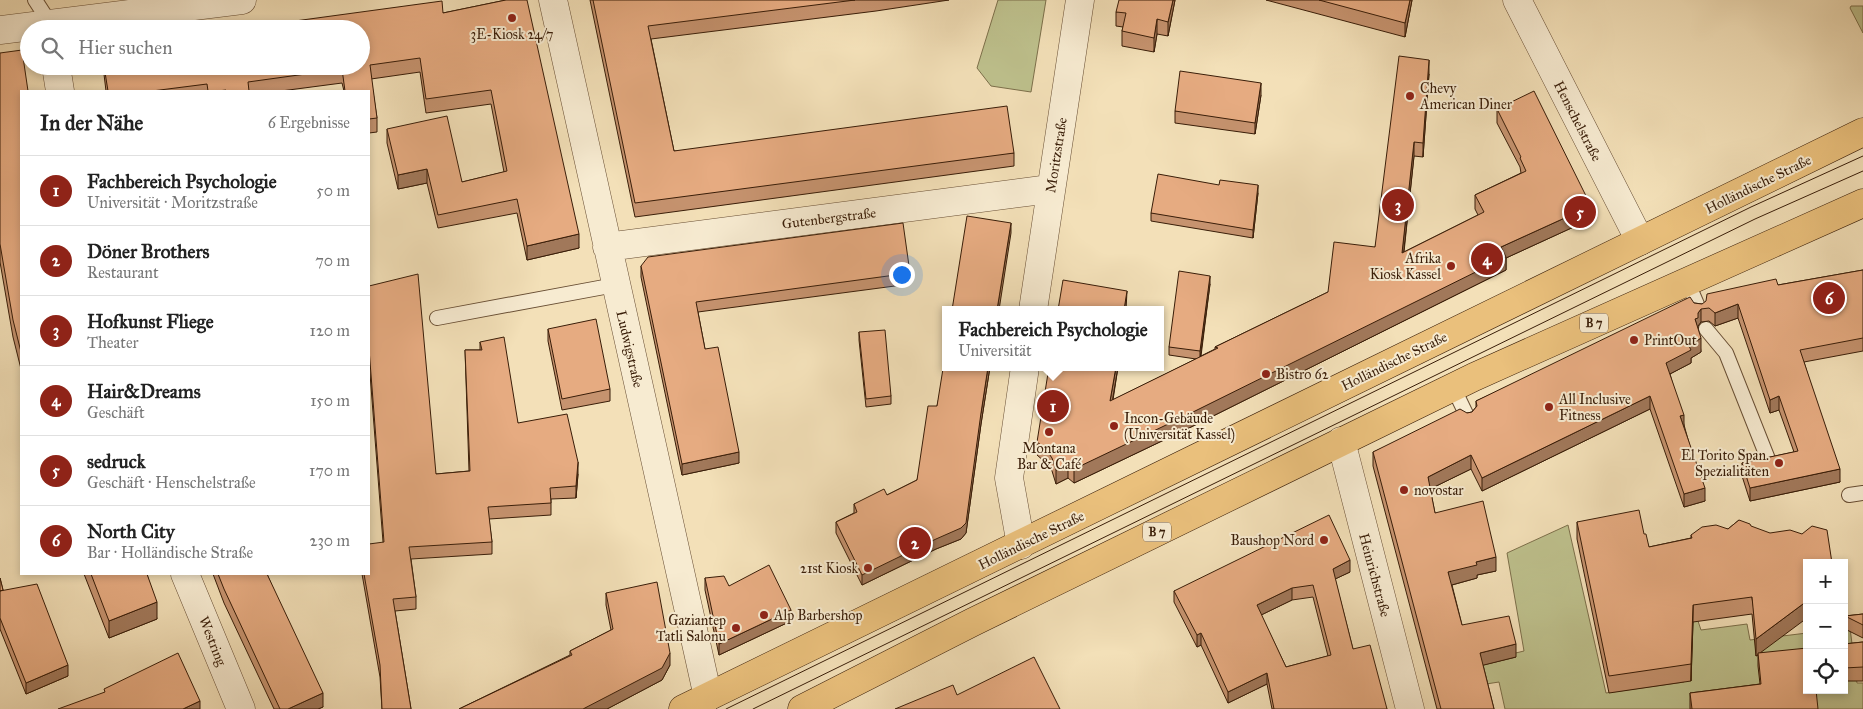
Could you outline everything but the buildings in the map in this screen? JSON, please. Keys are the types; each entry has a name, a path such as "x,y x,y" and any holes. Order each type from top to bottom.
{"main road":[{"name":"Holländische Straße","path":"683,709 1863,132"},
{"name":"B 7","path":"802,709 973,622 1452,387 1863,203"}],"street":[{"path":"94,20 242,0"},
{"name":"Ludwigstraße","path":"553,0 708,697"},
{"name":"Moritzstraße","path":"1034,306 1080,0"},
{"name":"Henschelstraße","path":"1517,0 1640,241"},
{"path":"0,30 20,28"},
{"path":"57,75 60,90"},
{"name":"Gutenbergstraße","path":"607,247 1050,189"},
{"path":"1021,545 1009,478 1024,371"},
{"name":"Heinrichstraße","path":"1341,441 1410,709"},
{"name":"Westring","path":"185,575 241,709"}],"lane":[{"path":"35,0 47,20"},
{"path":"1687,281 1699,309"},
{"path":"437,318 616,285"},
{"path":"1706,329 1726,353 1768,460"},
{"path":"1452,387 1468,418"}],"green space":[{"path":"998,0 1046,0 1031,92 991,86 977,68"},
{"path":"1851,6 1863,6 1863,33 1850,8"},
{"path":"1568,525 1606,693 1684,682 1672,621 1697,618 1701,630 1747,624 1750,640 1803,633 1803,694 1848,694 1848,628 1850,628 1857,683 1863,683 1863,709 1505,709 1499,682 1486,684 1482,661 1524,651 1507,553"}],"tram line":[{"path":"726,709 1751,207 1863,156"},
{"path":"753,709 1755,219 1863,171"}],"place":[{"name":"3E-Kiosk 24/7","path":"512,18"},
{"name":"Chevy American Diner","path":"1410,96"},
{"name":"Hofkunst Fliege","path":"1398,205"},
{"name":"sedruck","path":"1580,212"},
{"name":"Hair&Dreams","path":"1487,259"},
{"name":"Afrika Kiosk Kassel","path":"1451,266"},
{"name":"North City","path":"1829,298"},
{"name":"PrintOut","path":"1634,340"},
{"name":"Bistro 62","path":"1266,374"},
{"name":"Fachbereich Psychologie","path":"1053,406"},
{"name":"All Inclusive Fitness","path":"1549,407"},
{"name":"Incon-Gebäude (Universität Kassel)","path":"1114,426"},
{"name":"Montana Bar & Café","path":"1049,432"},
{"name":"El Torito Span. Spezialitäten","path":"1779,463"},
{"name":"novostar","path":"1404,490"},
{"name":"Baushop Nord","path":"1324,540"},
{"name":"Döner Brothers","path":"915,543"},
{"name":"21st Kiosk","path":"868,568"},
{"name":"Alp Barbershop","path":"764,615"},
{"name":"Gaziantep Tatli Salonu","path":"736,628"}]}
